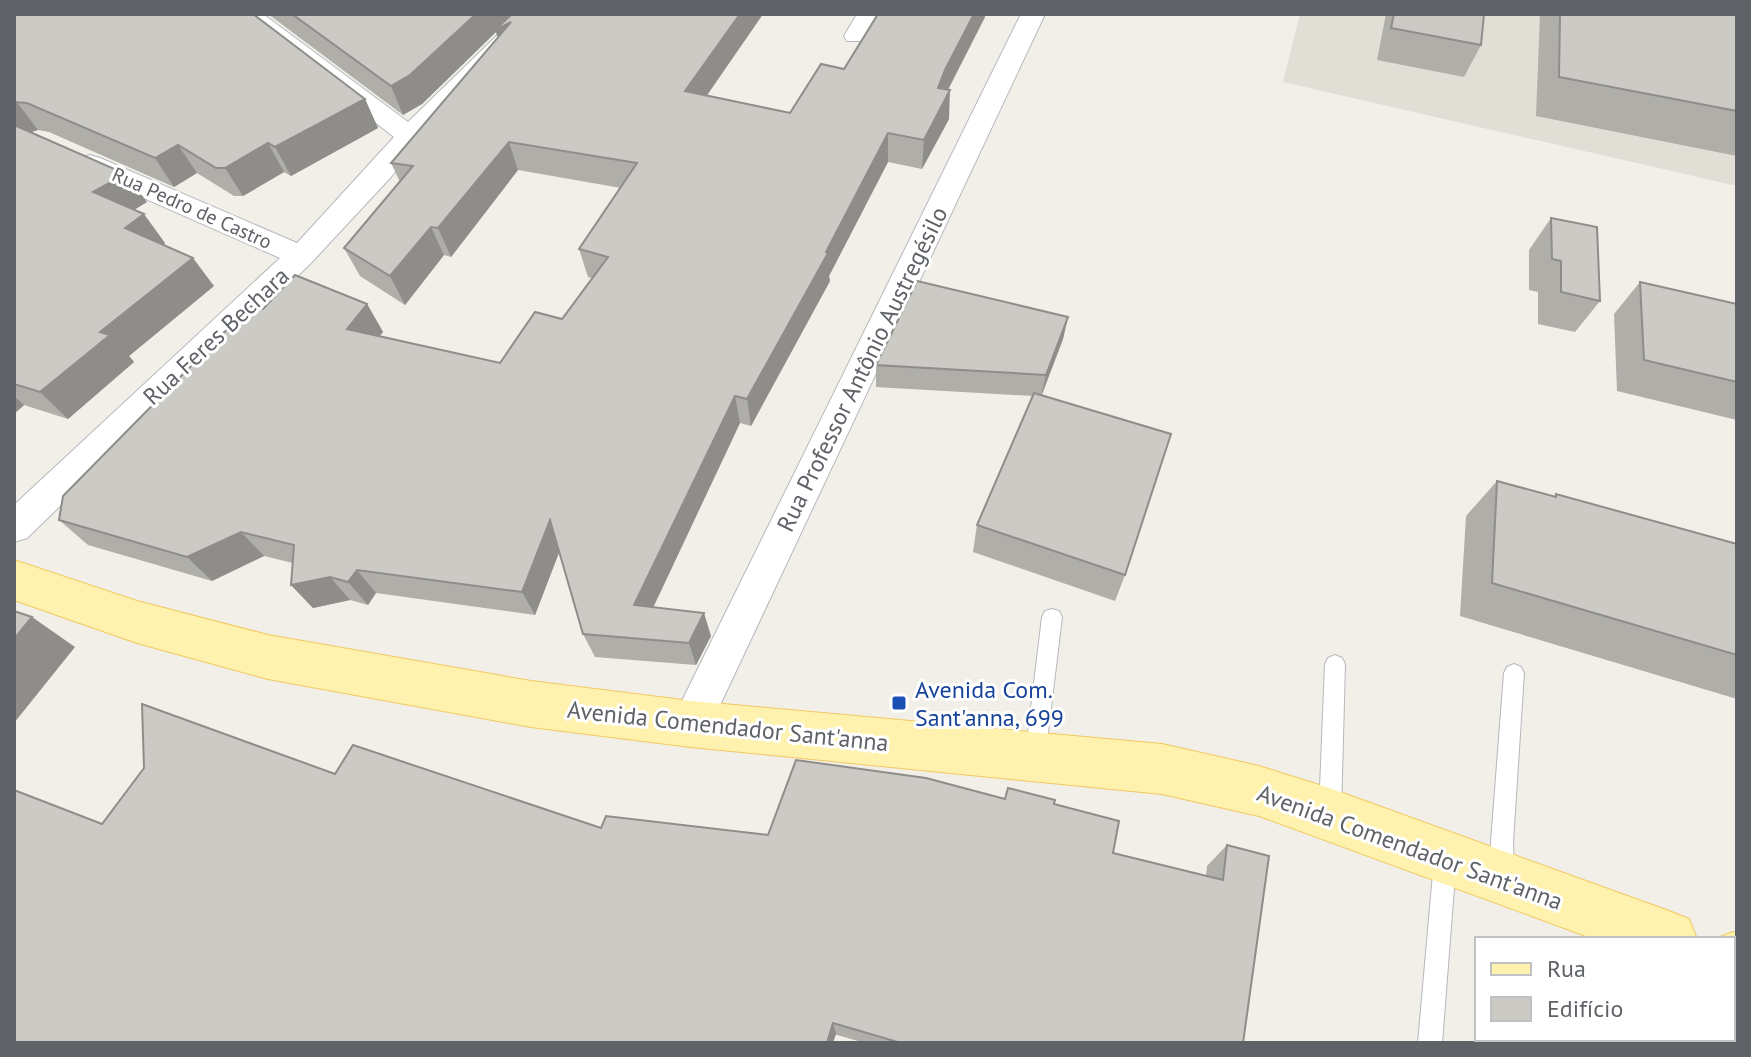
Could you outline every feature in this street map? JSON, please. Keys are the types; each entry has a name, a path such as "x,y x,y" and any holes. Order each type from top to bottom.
{"main road":[{"name":"Avenida Comendador Sant'anna","path":"14,580 137,622 268,657 531,704 691,724 1162,769 1259,791 1329,814 1663,937"}],"street":[{"path":"248,14 409,136"},
{"name":"Rua Feres Bechara","path":"14,527 301,256 381,171 409,136 533,14"},
{"path":"856,36 869,14"},
{"name":"Rua Professor Antônio Austregésilo","path":"691,724 1030,14"},
{"name":"Rua Pedro de Castro","path":"68,154 301,256"}],"lane":[{"path":"1035,757 1052,617"},
{"path":"1329,814 1335,664"},
{"path":"1503,880 1502,842 1514,673"},
{"path":"1430,1043 1445,857"}],"shaded area":[{"path":"1300,14 1737,14 1737,186 1283,82"}],"building":[{"path":"14,14 253,14 365,99 275,147 268,143 225,168 216,168 178,145 155,158 27,103 14,102"},
{"path":"292,14 476,14 410,75 391,86"},
{"path":"512,14 740,14 685,91 790,113 821,64 844,69 878,14 974,14 945,70 938,88 950,90 924,140 888,133 828,253 747,399 735,396 634,605 704,613 689,643 583,634 550,520 522,592 357,570 348,582 330,577 291,585 294,545 241,532 187,557 59,520 63,496 250,306 263,309 295,275 367,304 347,329 500,363 535,312 562,319 608,257 579,249 637,163 509,142 438,228 431,227 390,276 344,248 413,166 391,163 511,22 495,30"},
{"path":"1394,14 1484,14 1481,45 1391,28"},
{"path":"1560,14 1737,14 1737,111 1559,77"},
{"path":"14,125 126,174 93,192 144,214 125,228 193,258 100,332 110,335 40,392 14,384"},
{"path":"1551,218 1597,227 1600,301 1561,292 1561,261 1552,259"},
{"path":"917,281 1068,317 1046,375 876,365"},
{"path":"1640,282 1737,304 1737,382 1644,360"},
{"path":"1034,393 1171,434 1125,575 977,525"},
{"path":"1497,481 1556,497 1556,494 1737,544 1737,655 1492,583"},
{"path":"14,611 32,617 14,639"},
{"path":"142,704 335,774 353,745 601,828 606,816 768,835 796,760 926,778 1005,799 1008,788 1055,800 1054,804 1119,821 1113,853 1223,880 1227,845 1269,856 1243,1043 901,1043 833,1023 827,1043 14,1043 14,790 102,824 144,768"}],"place":[{"name":"Avenida Com. Sant'anna, 699","path":"899,703"}]}
